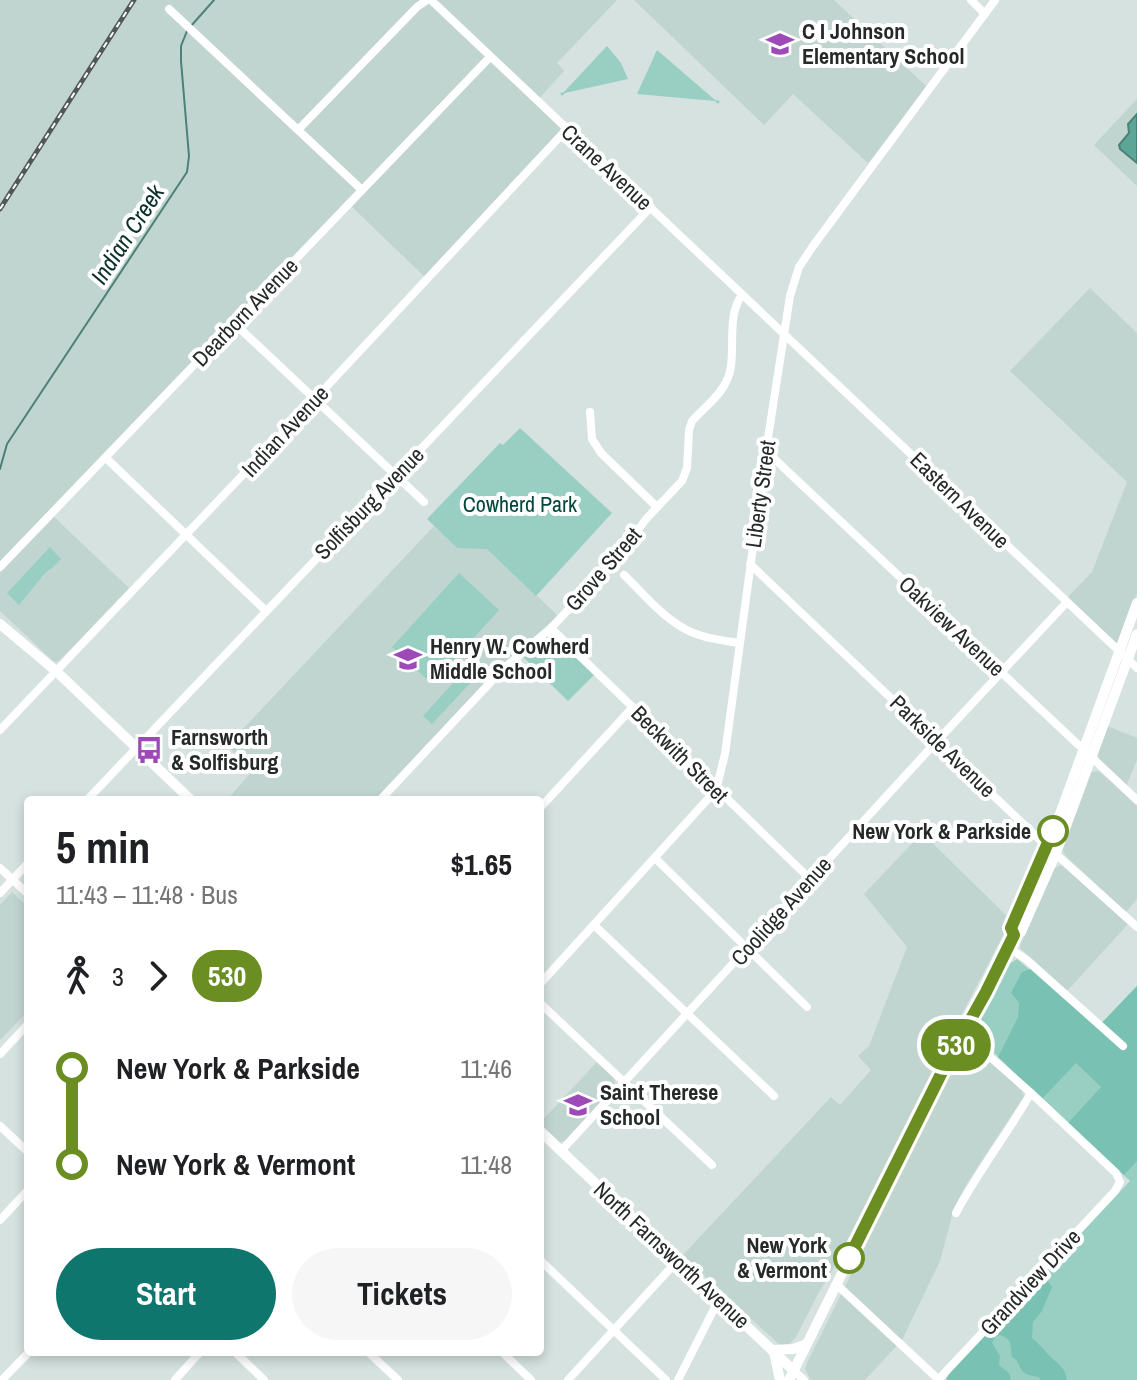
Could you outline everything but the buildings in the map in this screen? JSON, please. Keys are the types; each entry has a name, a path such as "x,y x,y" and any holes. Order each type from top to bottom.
{"main road":[{"path":"791,1375 963,1033 1014,935 1021,932 1092,758 1137,603"},
{"path":"0,624 56,671 187,796"},
{"path":"1052,850 1083,750 1124,655 1137,634"},
{"name":"North Farnsworth Avenue","path":"544,1135 773,1351 791,1375"},
{"path":"780,1380 773,1351 807,1344"}],"street":[{"name":"Crane Avenue","path":"429,0 784,333"},
{"path":"298,130 417,7 429,0"},
{"path":"971,0 985,14"},
{"name":"Liberty Street","path":"544,980 716,790 725,754 766,451 795,277 806,255 995,0"},
{"path":"169,9 362,190"},
{"name":"Dearborn Avenue","path":"0,567 490,57"},
{"name":"Indian Avenue","path":"0,730 567,129"},
{"name":"Solfisburg Avenue","path":"91,796 651,207"},
{"name":"Grove Street","path":"384,796 503,669 551,628 682,481 687,468 692,421 727,381 734,314 736,303 742,295"},
{"path":"234,323 424,502"},
{"name":"Eastern Avenue","path":"784,333 1137,668"},
{"path":"590,412 592,439 601,453 657,507"},
{"name":"Oakview Avenue","path":"766,451 1137,800"},
{"path":"106,458 266,611"},
{"name":"Parkside Avenue","path":"750,564 1137,927"},
{"path":"624,575 685,629 739,643"},
{"name":"Coolidge Avenue","path":"561,1151 1067,602"},
{"name":"Beckwith Street","path":"551,628 810,879"},
{"path":"544,804 633,707"},
{"path":"655,858 807,1007"},
{"path":"0,868 24,890"},
{"path":"0,893 24,868"},
{"path":"594,925 774,1096"},
{"path":"1008,947 1027,960 1123,1046"},
{"path":"544,1007 712,1165"},
{"path":"0,1054 24,1028"},
{"path":"956,1213 1031,1093 963,1033"},
{"name":"Grandview Drive","path":"939,1380 1120,1182 1116,1173 1031,1093"},
{"path":"0,1126 24,1148"},
{"path":"0,1220 24,1194"},
{"path":"568,1380 678,1260"},
{"path":"544,1264 666,1380"},
{"path":"836,1284 939,1380"},
{"path":"678,1380 721,1301"},
{"path":"2,1380 25,1356"},
{"path":"175,1380 196,1356"},
{"path":"239,1356 264,1380"},
{"path":"372,1356 398,1380"},
{"path":"506,1356 531,1380"},
{"name":"North Farnsworth Avenue","path":"791,1375 804,1380"}],"shaded area":[{"path":"0,0 617,0 557,63 564,71 535,103 565,133 428,280 351,206 0,563"},
{"name":"C I Johnson Elementary School","path":"634,0 834,0 927,87 868,163 793,94 764,125"},
{"path":"1137,99 1137,186 1094,145"},
{"path":"1137,114 1137,163 1119,145 1129,133 1128,124"},
{"path":"1090,288 1137,333 1137,593 1118,645 1067,598 1092,572 1127,482 1010,371"},
{"path":"54,517 129,588 56,662 0,611 0,573"},
{"name":"Henry W. Cowherd Middle School","path":"434,526 457,548 487,548 558,616 499,668 380,796 230,796 253,770 227,746"},
{"path":"1107,726 1137,738 1137,760 1126,786 1098,756"},
{"path":"1096,771 1137,806 1137,899 1126,912 1062,850 1088,776"},
{"path":"922,833 1011,920 833,1269 796,1337 787,1346 780,1345 682,1256 831,1097 840,1105 871,1070 858,1056 869,1046 907,947 864,894"},
{"path":"1061,865 1128,924 1067,991 1020,946 1053,869"},
{"path":"12,892 24,903 24,1015 0,1040 0,905"},
{"path":"1030,969 1097,1028 1137,986 1137,1161 1124,1175 1068,1123 1101,1087 1076,1063 1042,1099 998,1057 1018,1017 1019,1003 1011,993 1022,972"},
{"path":"967,1041 1024,1096 954,1208 940,1261 902,1340 865,1380 811,1380 805,1369 808,1361"},
{"name":"Saint Therese School","path":"597,1062 614,1078 615,1087 565,1141 560,1142 544,1127 544,1119"},
{"path":"1040,1277 1052,1287 1042,1311 1033,1322 1032,1338 1062,1367 1067,1380 1040,1380 1024,1373 1012,1357 1009,1341 1000,1335 992,1343 1000,1356 999,1365 1009,1373 1011,1380 947,1380 949,1373"}],"green space":[{"path":"607,46 621,63 628,79 562,96 560,93"},
{"path":"657,50 720,101 718,104 715,101 637,94"},
{"name":"Cowherd Park","path":"520,428 612,513 536,596 487,549 457,548 427,519 500,443 503,445"},
{"path":"50,547 61,559 19,605 7,593"},
{"path":"459,573 499,610 432,684 392,647"},
{"path":"546,637 557,640 594,675 568,701 523,657"},
{"path":"463,672 473,680 432,724 423,716"},
{"path":"1017,959 1097,1028 1137,986 1137,1380 946,1378 1130,1181 974,1034 1009,964"}],"waterway":[{"name":"Indian Creek","path":"191,26 214,0"},
{"name":"Indian Creek","path":"0,469 7,444 187,172 189,156 181,61 181,46 187,31"}],"railway":[{"path":"0,209 134,0"}],"bus line":[{"name":"530","path":"849,1258 947,1062 1000,965 1014,935 1011,928 1053,831"}],"place":[{"name":"C I Johnson Elementary School","path":"780,44"},
{"name":"Henry W. Cowherd Middle School","path":"408,659"},
{"name":"Farnsworth & Solfisburg","path":"149,750"},
{"name":"New York & Parkside","path":"1053,831"},
{"name":"Saint Therese School","path":"578,1105"},
{"name":"New York & Vermont","path":"849,1258"}]}
